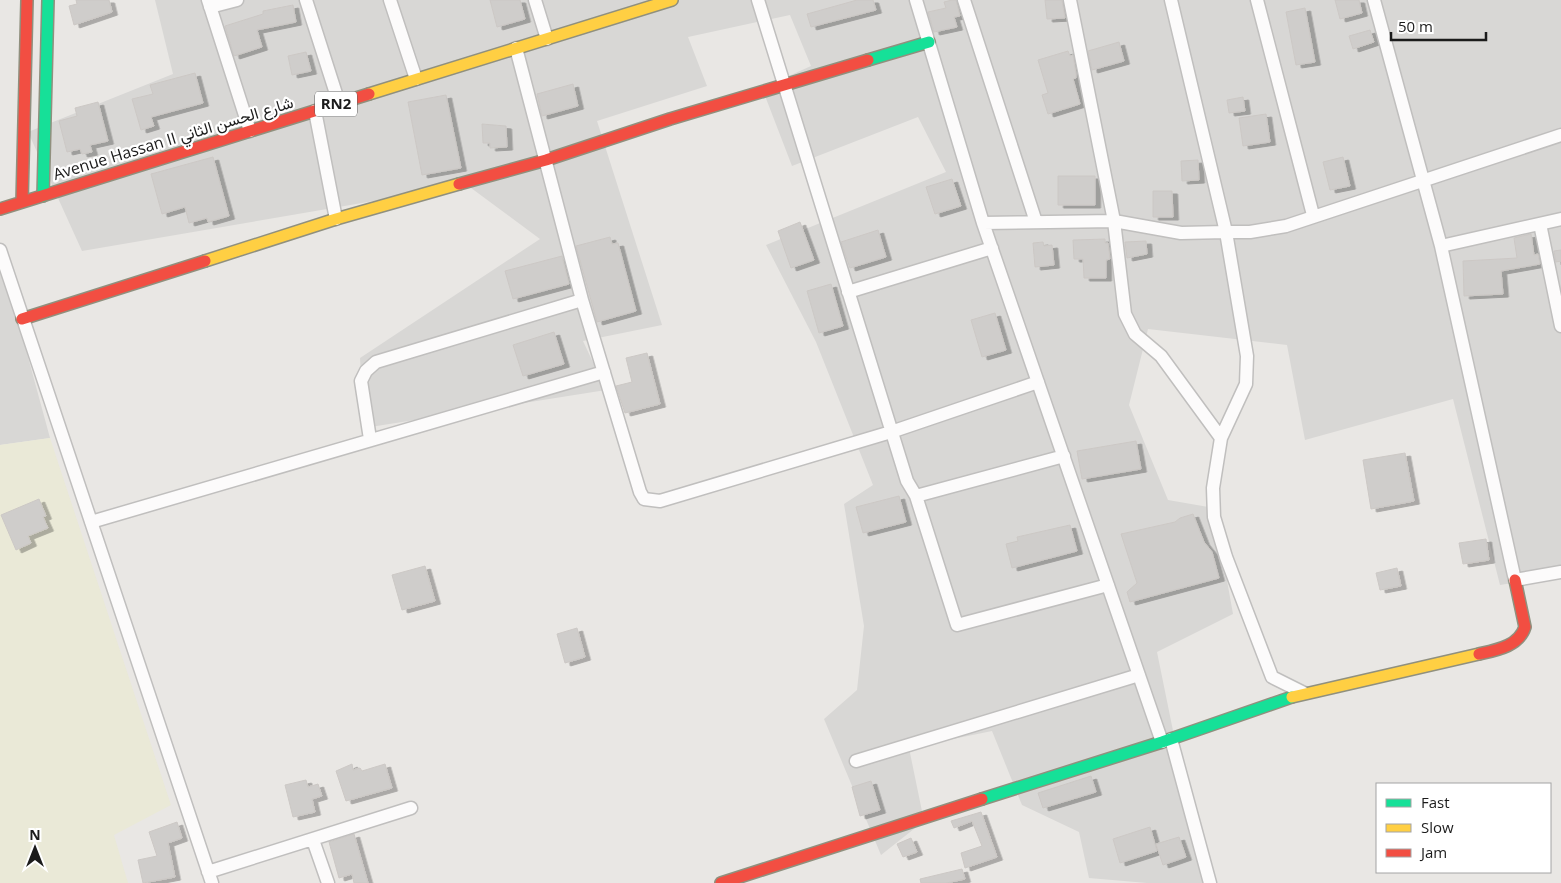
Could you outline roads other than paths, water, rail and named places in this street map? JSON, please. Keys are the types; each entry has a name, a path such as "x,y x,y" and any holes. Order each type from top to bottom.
{"street":[{"path":"22,202 27,0"},
{"path":"43,196 48,0"},
{"path":"237,0 209,4 250,131"},
{"path":"306,0 339,103"},
{"path":"390,0 416,80"},
{"path":"535,0 547,39"},
{"name":"Avenue Hassan II شارع الحسن الثاني","path":"0,209 672,0"},
{"path":"758,0 907,481 916,496 957,625 1108,585"},
{"path":"916,0 983,223 1139,675 1167,741 1210,883"},
{"path":"964,0 1036,222"},
{"path":"1070,0 1114,221 1125,314 1135,334 1161,356 1221,438"},
{"path":"1171,0 1226,232 1247,356 1246,384 1221,438 1213,488 1214,517 1226,557 1272,677 1304,693"},
{"path":"1257,0 1313,215"},
{"path":"721,883 1167,741 1304,693 1497,650 1514,643 1523,635 1525,627 1441,246 1374,0"},
{"path":"22,319 336,219 546,160 670,118 929,42"},
{"path":"516,48 582,300 640,492 644,499 660,502 892,432 1038,382"},
{"path":"314,111 336,219"},
{"path":"983,223 1114,221 1181,233 1267,230 1424,181 1561,135"},
{"path":"1441,246 1561,219"},
{"path":"1540,224 1561,326"},
{"path":"848,292 992,248"},
{"path":"0,250 210,878 313,840 411,808"},
{"path":"370,439 361,381 366,371 376,362 582,300"},
{"path":"91,522 604,372"},
{"path":"916,496 1064,456"},
{"path":"1515,580 1561,572"},
{"path":"856,761 1139,675"},
{"path":"313,840 328,883"}]}
